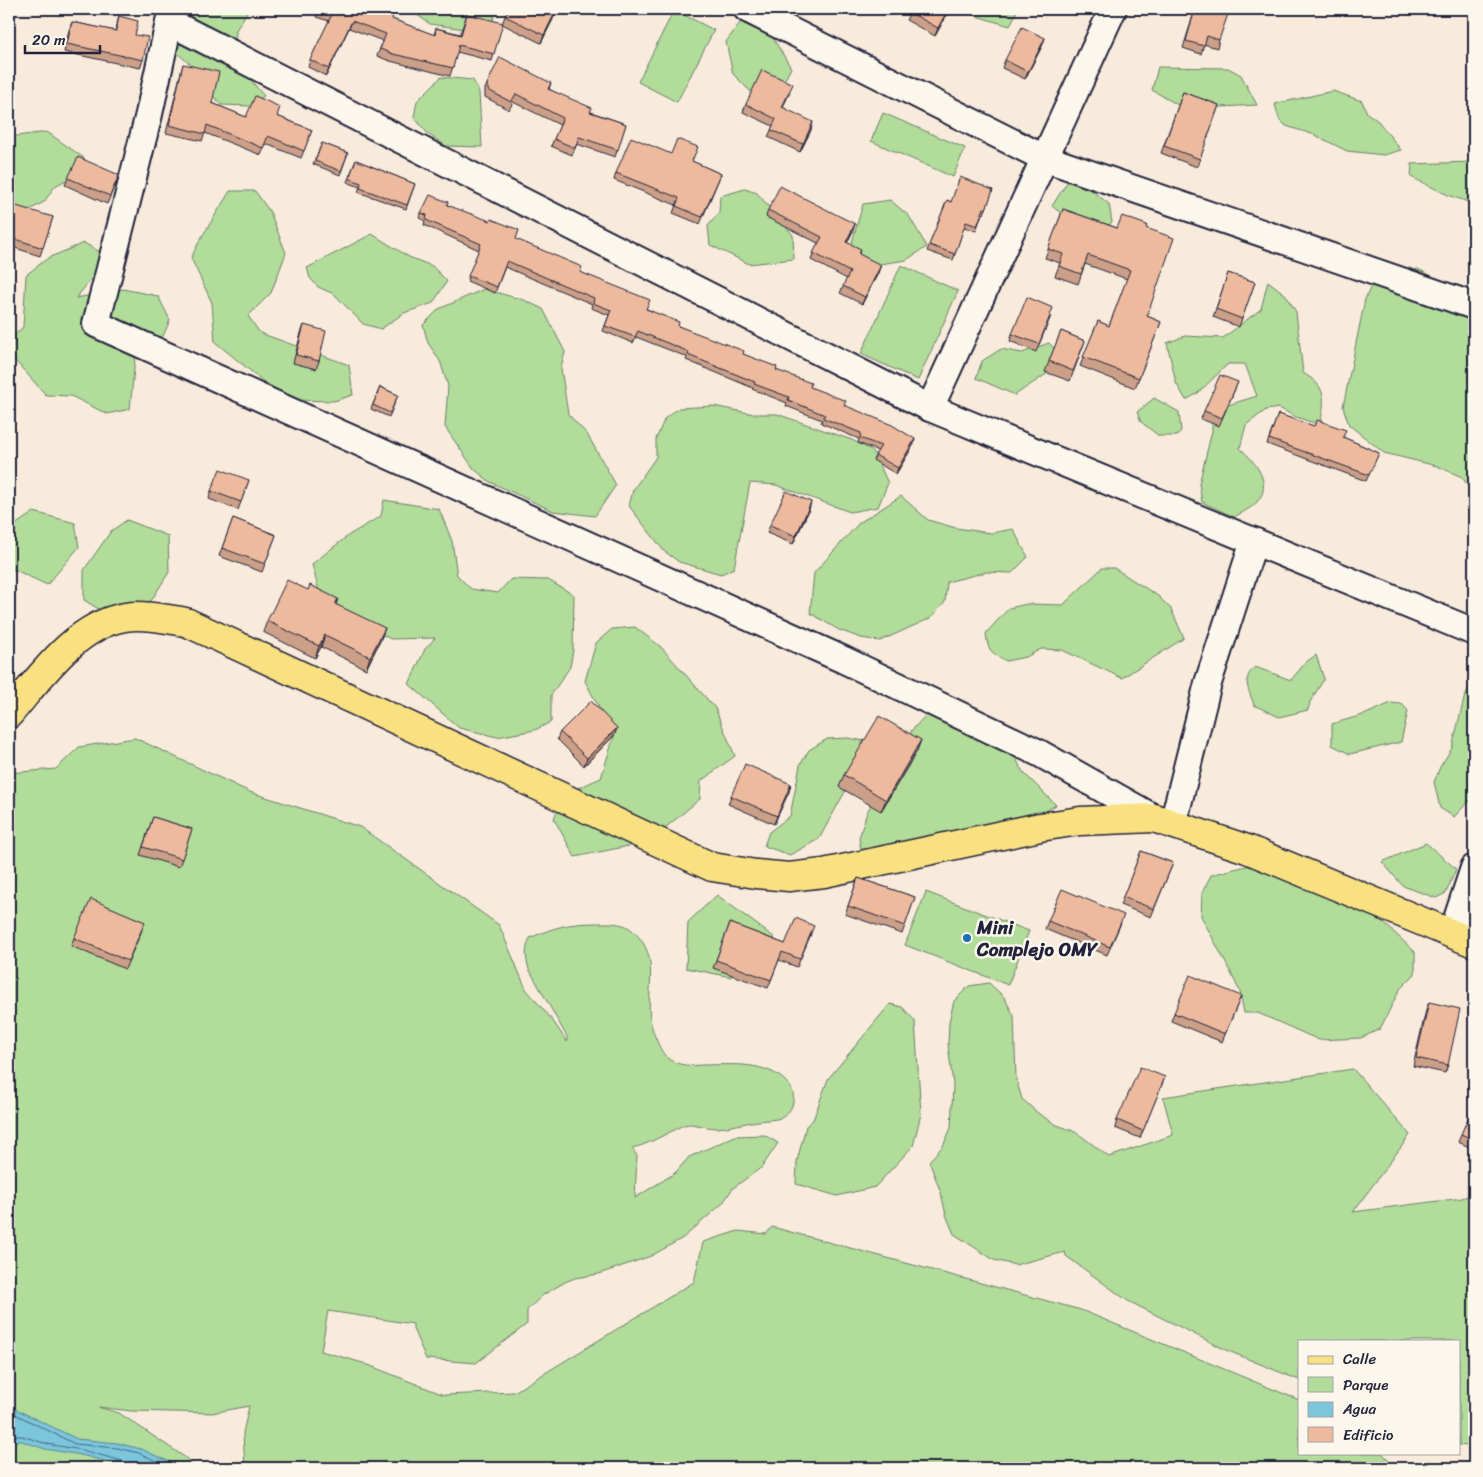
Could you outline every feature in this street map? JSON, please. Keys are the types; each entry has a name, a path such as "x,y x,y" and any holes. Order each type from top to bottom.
{"main road":[{"path":"9,714 51,664 73,642 99,626 124,617 153,616 186,622 712,867 756,874 789,876 824,873 1040,827 1080,821 1164,821 1247,849 1463,938"}],"street":[{"path":"747,9 1044,158 1474,306"},
{"path":"930,408 1113,9"},
{"path":"1254,541 1164,821 1039,752 844,660 96,324 149,114 171,15 930,408 1254,541 1474,632"},
{"path":"1463,938 1474,868"}],"green space":[{"path":"157,9 249,9 236,30 235,54 239,66 264,96 251,106 221,105 200,80 198,71 169,46"},
{"path":"413,9 495,9 491,33 430,24 413,12"},
{"path":"962,9 1018,9 1010,26 976,16"},
{"path":"674,10 714,30 677,102 638,82"},
{"path":"742,20 770,33 791,68 784,81 751,92 733,74 726,42"},
{"path":"1158,67 1228,68 1241,75 1257,105 1185,109 1152,90"},
{"path":"441,77 473,80 479,92 482,147 446,146 428,134 414,117 417,101"},
{"path":"1333,91 1362,101 1367,113 1378,121 1401,150 1384,155 1347,151 1315,135 1286,126 1279,119 1275,104"},
{"path":"883,113 965,148 953,177 871,141"},
{"path":"47,132 84,158 88,168 55,186 44,202 24,213 9,216 9,137"},
{"path":"1474,163 1474,204 1448,195 1411,177 1412,164"},
{"path":"1068,181 1091,190 1109,204 1112,222 1104,230 1080,229 1052,206"},
{"path":"745,189 757,193 793,235 794,259 749,264 710,245 708,226 719,213 720,196"},
{"path":"230,191 255,191 270,212 286,253 271,293 248,316 260,333 349,365 353,395 334,401 295,400 264,382 215,342 212,303 191,258"},
{"path":"890,200 909,216 927,247 906,260 867,266 850,249 863,204"},
{"path":"372,234 409,257 432,266 447,281 433,303 404,313 381,329 363,324 334,294 318,287 310,278 307,268"},
{"path":"84,243 109,257 76,298 123,289 158,296 170,320 161,341 135,359 130,409 107,414 71,396 46,395 9,354 9,341 23,327 26,275 48,258"},
{"path":"901,265 958,291 918,380 861,354"},
{"path":"1418,269 1474,297 1474,496 1462,477 1437,466 1384,453 1349,425 1343,407 1365,299 1375,278"},
{"path":"1268,281 1286,295 1296,312 1303,373 1311,378 1321,389 1323,408 1320,425 1296,417 1279,408 1266,410 1246,425 1240,448 1251,459 1260,473 1263,480 1262,495 1255,504 1234,517 1202,502 1199,484 1212,431 1212,410 1257,396 1245,364 1228,364 1198,393 1186,400 1176,383 1167,343 1185,336 1223,338 1261,309"},
{"path":"484,289 524,300 543,309 565,352 561,368 568,414 587,434 616,485 595,516 553,511 490,482 474,469 445,427 448,386 440,361 428,343 423,325 439,309"},
{"path":"1049,343 1063,358 1051,371 1015,395 976,378 982,361 1001,349 1022,353"},
{"path":"1154,398 1179,412 1181,431 1177,436 1159,436 1141,422 1137,412"},
{"path":"713,406 754,414 777,414 852,440 873,451 888,483 878,507 850,512 776,485 750,483 734,568 721,574 679,562 664,551 629,506 633,490 656,457 656,439 665,418 679,408"},
{"path":"901,496 928,520 956,528 991,533 1013,529 1028,557 1012,573 987,572 947,582 945,602 931,618 880,641 861,638 839,630 810,613 814,573 859,523"},
{"path":"384,500 439,509 452,541 457,575 471,589 498,593 511,579 548,580 574,595 573,650 570,667 551,695 551,722 535,730 497,737 459,728 409,684 425,649 435,638 391,639 352,621 321,600 312,564 349,535 381,516"},
{"path":"34,512 75,523 79,547 47,585 9,567 12,527"},
{"path":"127,520 168,536 169,572 151,601 105,613 84,600 84,570 111,531"},
{"path":"1102,568 1114,568 1158,596 1171,609 1184,638 1122,678 1062,650 1041,649 1026,657 1006,661 989,648 986,633 1009,608 1027,604 1063,605"},
{"path":"635,627 661,647 715,708 735,756 701,781 700,799 648,842 575,857 554,819 562,795 601,778 614,736 585,681 596,643 612,629"},
{"path":"1316,655 1324,679 1310,702 1308,710 1279,717 1254,705 1248,690 1247,680 1255,667 1291,680 1306,662"},
{"path":"1474,677 1474,800 1468,802 1454,817 1440,808 1434,782 1440,767 1452,748 1464,699"},
{"path":"1391,703 1402,704 1408,711 1401,742 1350,754 1332,745 1332,724 1366,714"},
{"path":"944,712 1015,757 1023,772 1056,805 979,851 959,856 943,863 858,871 864,868 859,838 867,812 879,791 909,759 911,731 925,716"},
{"path":"135,738 250,792 360,827 499,925 526,989 553,1021 567,1042 567,1037 529,969 526,953 530,938 549,930 574,924 609,923 626,926 639,937 648,952 651,974 650,1020 658,1044 667,1057 685,1065 759,1067 779,1076 790,1086 793,1092 791,1108 781,1118 717,1128 688,1124 632,1148 637,1156 635,1198 675,1173 689,1157 735,1136 764,1135 778,1143 762,1167 733,1188 722,1204 683,1238 651,1256 599,1274 575,1278 543,1295 527,1310 527,1324 476,1363 426,1359 413,1329 413,1324 328,1311 321,1351 363,1363 444,1395 514,1392 694,1282 703,1242 738,1231 766,1234 772,1227 1081,1310 1298,1400 1298,1454 1383,1454 1390,1461 1390,1468 245,1468 243,1433 249,1406 212,1413 131,1411 98,1407 119,1413 186,1458 195,1468 9,1468 9,773 56,769 79,747"},
{"path":"848,738 865,741 863,759 819,839 790,855 764,846 769,832 790,816 800,765 809,750 827,739"},
{"path":"1426,843 1456,869 1446,893 1436,898 1403,886 1382,862"},
{"path":"1254,864 1353,898 1384,923 1415,952 1415,974 1400,989 1380,1029 1361,1038 1319,1040 1258,1013 1244,1013 1240,992 1201,916 1202,893 1211,875"},
{"name":"Mini Complejo OMY","path":"926,892 1029,931 1008,985 905,945"},
{"path":"717,895 775,938 731,977 686,968 688,922"},
{"path":"989,983 1004,997 1014,1016 1016,1079 1022,1099 1039,1114 1057,1125 1076,1132 1109,1157 1173,1135 1163,1097 1353,1069 1410,1135 1353,1212 1462,1198 1474,1194 1474,1447 1460,1445 1460,1340 1298,1340 1298,1380 1226,1350 1128,1301 1066,1256 1065,1252 1015,1265 994,1260 954,1234 929,1161 943,1146 951,1128 953,1085 948,1044 949,1022 954,1001 969,986"},
{"path":"890,1004 902,1007 915,1021 921,1114 913,1146 875,1187 837,1196 796,1184 797,1161 806,1126 813,1120 828,1079"}],"water":[{"path":"9,1406 77,1439 117,1443 141,1449 183,1468 132,1468 81,1455 45,1449 22,1441 9,1441"}],"building":[{"path":"319,9 395,9 392,19 435,35 436,28 461,35 467,14 503,23 494,54 459,45 453,68 393,54 380,49 386,34 352,21 329,69 310,60 332,14"},
{"path":"509,9 552,9 556,11 544,35 505,16"},
{"path":"911,9 948,9 938,28 909,12"},
{"path":"1195,9 1209,9 1228,14 1219,40 1207,36 1204,46 1186,41"},
{"path":"119,16 138,21 135,35 148,37 143,60 67,44 72,22 116,31"},
{"path":"1022,27 1045,38 1028,72 1005,60"},
{"path":"500,57 551,83 548,89 592,108 590,112 626,124 618,150 579,137 575,148 554,139 563,118 516,94 511,102 488,90 488,82"},
{"path":"183,64 219,72 212,103 246,117 255,96 280,107 277,116 312,130 304,151 268,136 263,148 207,125 205,134 169,125"},
{"path":"762,70 793,84 782,107 813,122 803,144 771,130 776,119 746,104"},
{"path":"1183,92 1219,105 1200,159 1164,146"},
{"path":"631,137 671,154 677,139 698,147 692,161 721,174 702,217 676,206 679,198 616,173"},
{"path":"322,143 348,153 341,171 315,161"},
{"path":"78,157 119,175 110,196 68,178"},
{"path":"356,160 415,184 407,205 360,188 361,183 349,178"},
{"path":"960,177 993,190 977,226 966,222 955,254 929,245 947,200 951,202"},
{"path":"780,186 855,224 846,242 861,249 859,254 881,265 865,297 843,286 850,272 813,253 822,237 768,210"},
{"path":"430,195 448,202 447,205 519,230 516,239 582,267 580,272 650,300 646,309 679,322 678,326 744,351 743,354 777,367 776,370 811,383 810,387 846,401 844,405 892,425 915,439 898,468 875,455 881,446 860,438 861,433 823,418 825,415 788,400 789,397 754,384 755,382 688,355 689,352 638,331 635,337 605,326 611,310 593,303 594,298 507,261 497,287 468,276 481,244 426,220 427,215 421,213"},
{"path":"13,205 53,217 43,248 9,237 9,209 12,210"},
{"path":"1063,209 1117,228 1122,216 1147,225 1146,228 1174,238 1147,316 1161,322 1139,378 1083,357 1098,321 1109,326 1130,270 1088,255 1081,274 1059,266 1063,254 1048,249"},
{"path":"1228,273 1255,282 1242,319 1216,309"},
{"path":"1027,297 1053,308 1039,344 1012,334"},
{"path":"304,325 326,331 319,361 296,355"},
{"path":"1061,331 1085,341 1073,371 1049,361"},
{"path":"1220,375 1238,382 1222,418 1204,411"},
{"path":"380,387 398,395 390,413 373,405"},
{"path":"1278,414 1314,426 1317,420 1346,430 1343,437 1379,453 1369,475 1269,439"},
{"path":"220,469 249,480 241,502 211,491"},
{"path":"786,491 811,502 796,536 770,525"},
{"path":"233,518 276,535 265,564 222,548"},
{"path":"287,580 308,590 310,585 338,599 335,604 385,628 370,657 325,635 319,646 267,621"},
{"path":"591,701 617,728 587,758 560,732"},
{"path":"879,716 921,740 886,800 844,775"},
{"path":"745,764 791,784 777,816 731,796"},
{"path":"153,817 192,829 182,859 143,847"},
{"path":"1141,851 1173,863 1154,909 1123,897"},
{"path":"858,878 915,897 905,926 848,906"},
{"path":"1062,889 1124,915 1110,947 1048,921"},
{"path":"91,899 145,922 128,961 74,938"},
{"path":"796,918 814,926 800,959 782,952 771,980 716,960 730,923 785,944"},
{"path":"1190,975 1241,996 1225,1034 1174,1013"},
{"path":"1429,1002 1460,1009 1448,1065 1416,1058"},
{"path":"1140,1067 1165,1077 1143,1131 1117,1120"},
{"path":"1474,1105 1474,1140 1461,1134"}],"place":[{"name":"Mini Complejo OMY","path":"967,938"}]}
